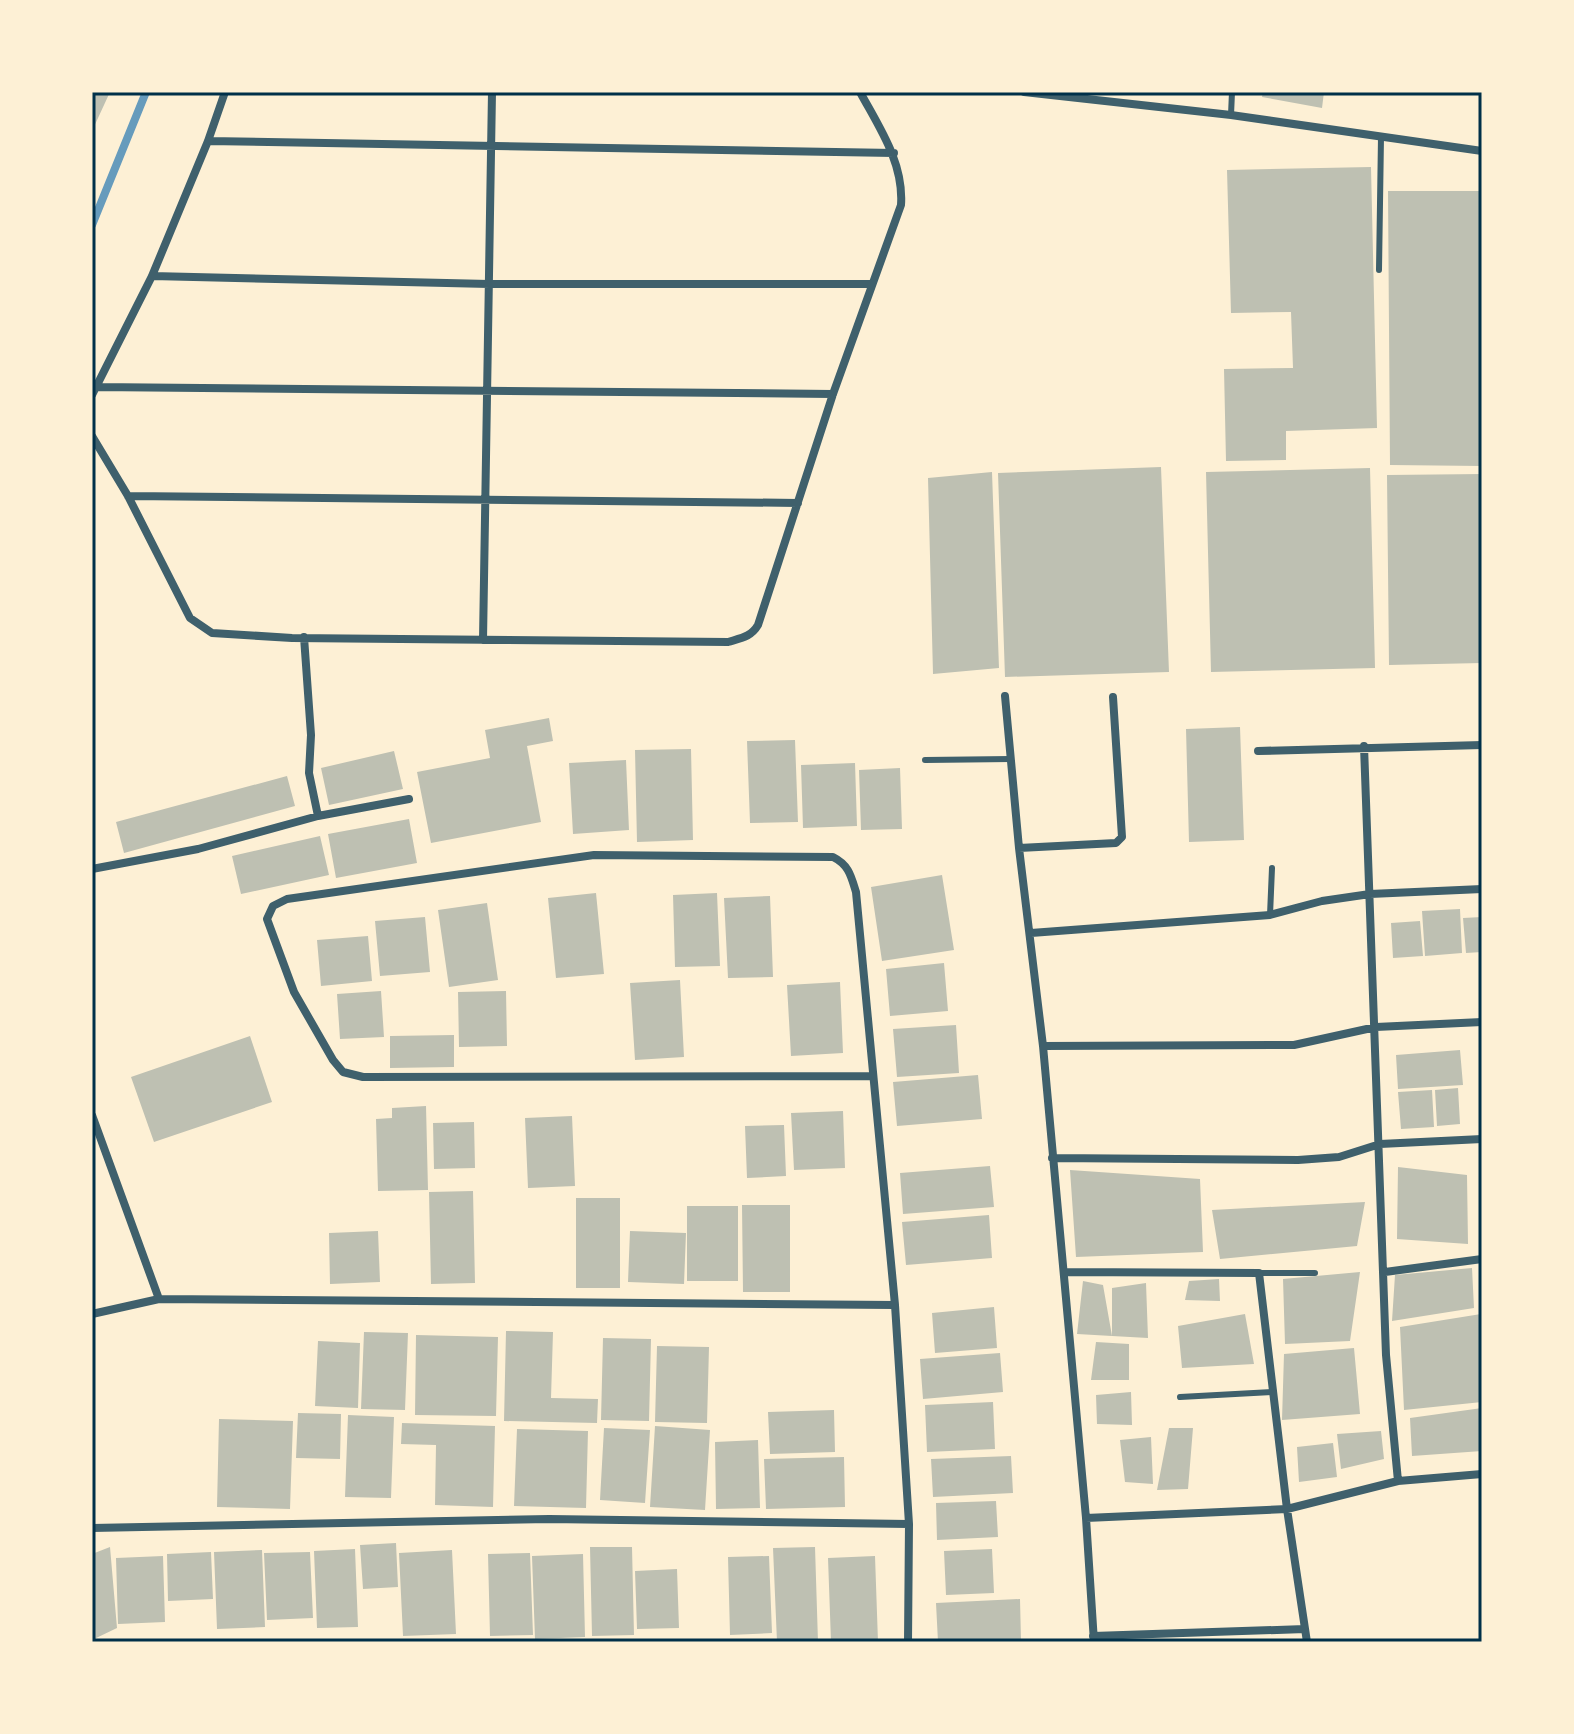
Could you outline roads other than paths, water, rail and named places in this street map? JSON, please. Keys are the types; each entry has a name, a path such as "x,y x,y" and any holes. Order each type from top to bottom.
{"street":[{"path":"225,92 152,276 94,391 833,394"},
{"path":"483,640 492,92"},
{"path":"92,436 128,496 190,618 212,633 483,640 728,642 745,638 758,625 833,394 901,205 902,193 894,153 860,92"},
{"path":"1024,92 1231,115 1482,151"},
{"path":"208,141 894,153"},
{"path":"152,276 489,284 871,284"},
{"path":"128,496 798,503"},
{"path":"304,637 311,735 309,773 318,816"},
{"path":"1005,696 1019,848 1043,1046 1094,1639 1305,1629"},
{"path":"1019,848 1116,843 1122,837 1113,697"},
{"path":"1258,751 1482,745"},
{"path":"1364,746 1386,1355 1398,1481"},
{"path":"92,869 198,849 318,816 409,799"},
{"path":"872,1076 363,1077 343,1072 294,992 267,919 273,906 287,899 594,855 833,857 843,862 850,872 856,892 895,1305 909,1524 908,1642"},
{"path":"1031,933 1270,915 1322,901 1370,894 1482,889"},
{"path":"1043,1046 1294,1045 1376,1027 1482,1022"},
{"path":"92,1115 159,1299"},
{"path":"1052,1158 1298,1160 1339,1157 1380,1144 1482,1139"},
{"path":"1385,1272 1482,1259"},
{"path":"1064,1272 1259,1273 1287,1509 1307,1642"},
{"path":"92,1314 159,1299 895,1305"},
{"path":"1086,1518 1287,1509 1398,1481 1482,1474"},
{"path":"92,1528 549,1519 909,1524"}],"lane":[{"path":"1231,115 1232,92"},
{"path":"1379,270 1381,137"},
{"path":"925,760 1011,759"},
{"path":"1270,915 1272,868"},
{"path":"1259,1273 1315,1273"},
{"path":"1180,1397 1274,1392"}],"waterway":[{"path":"92,225 146,92"}]}
